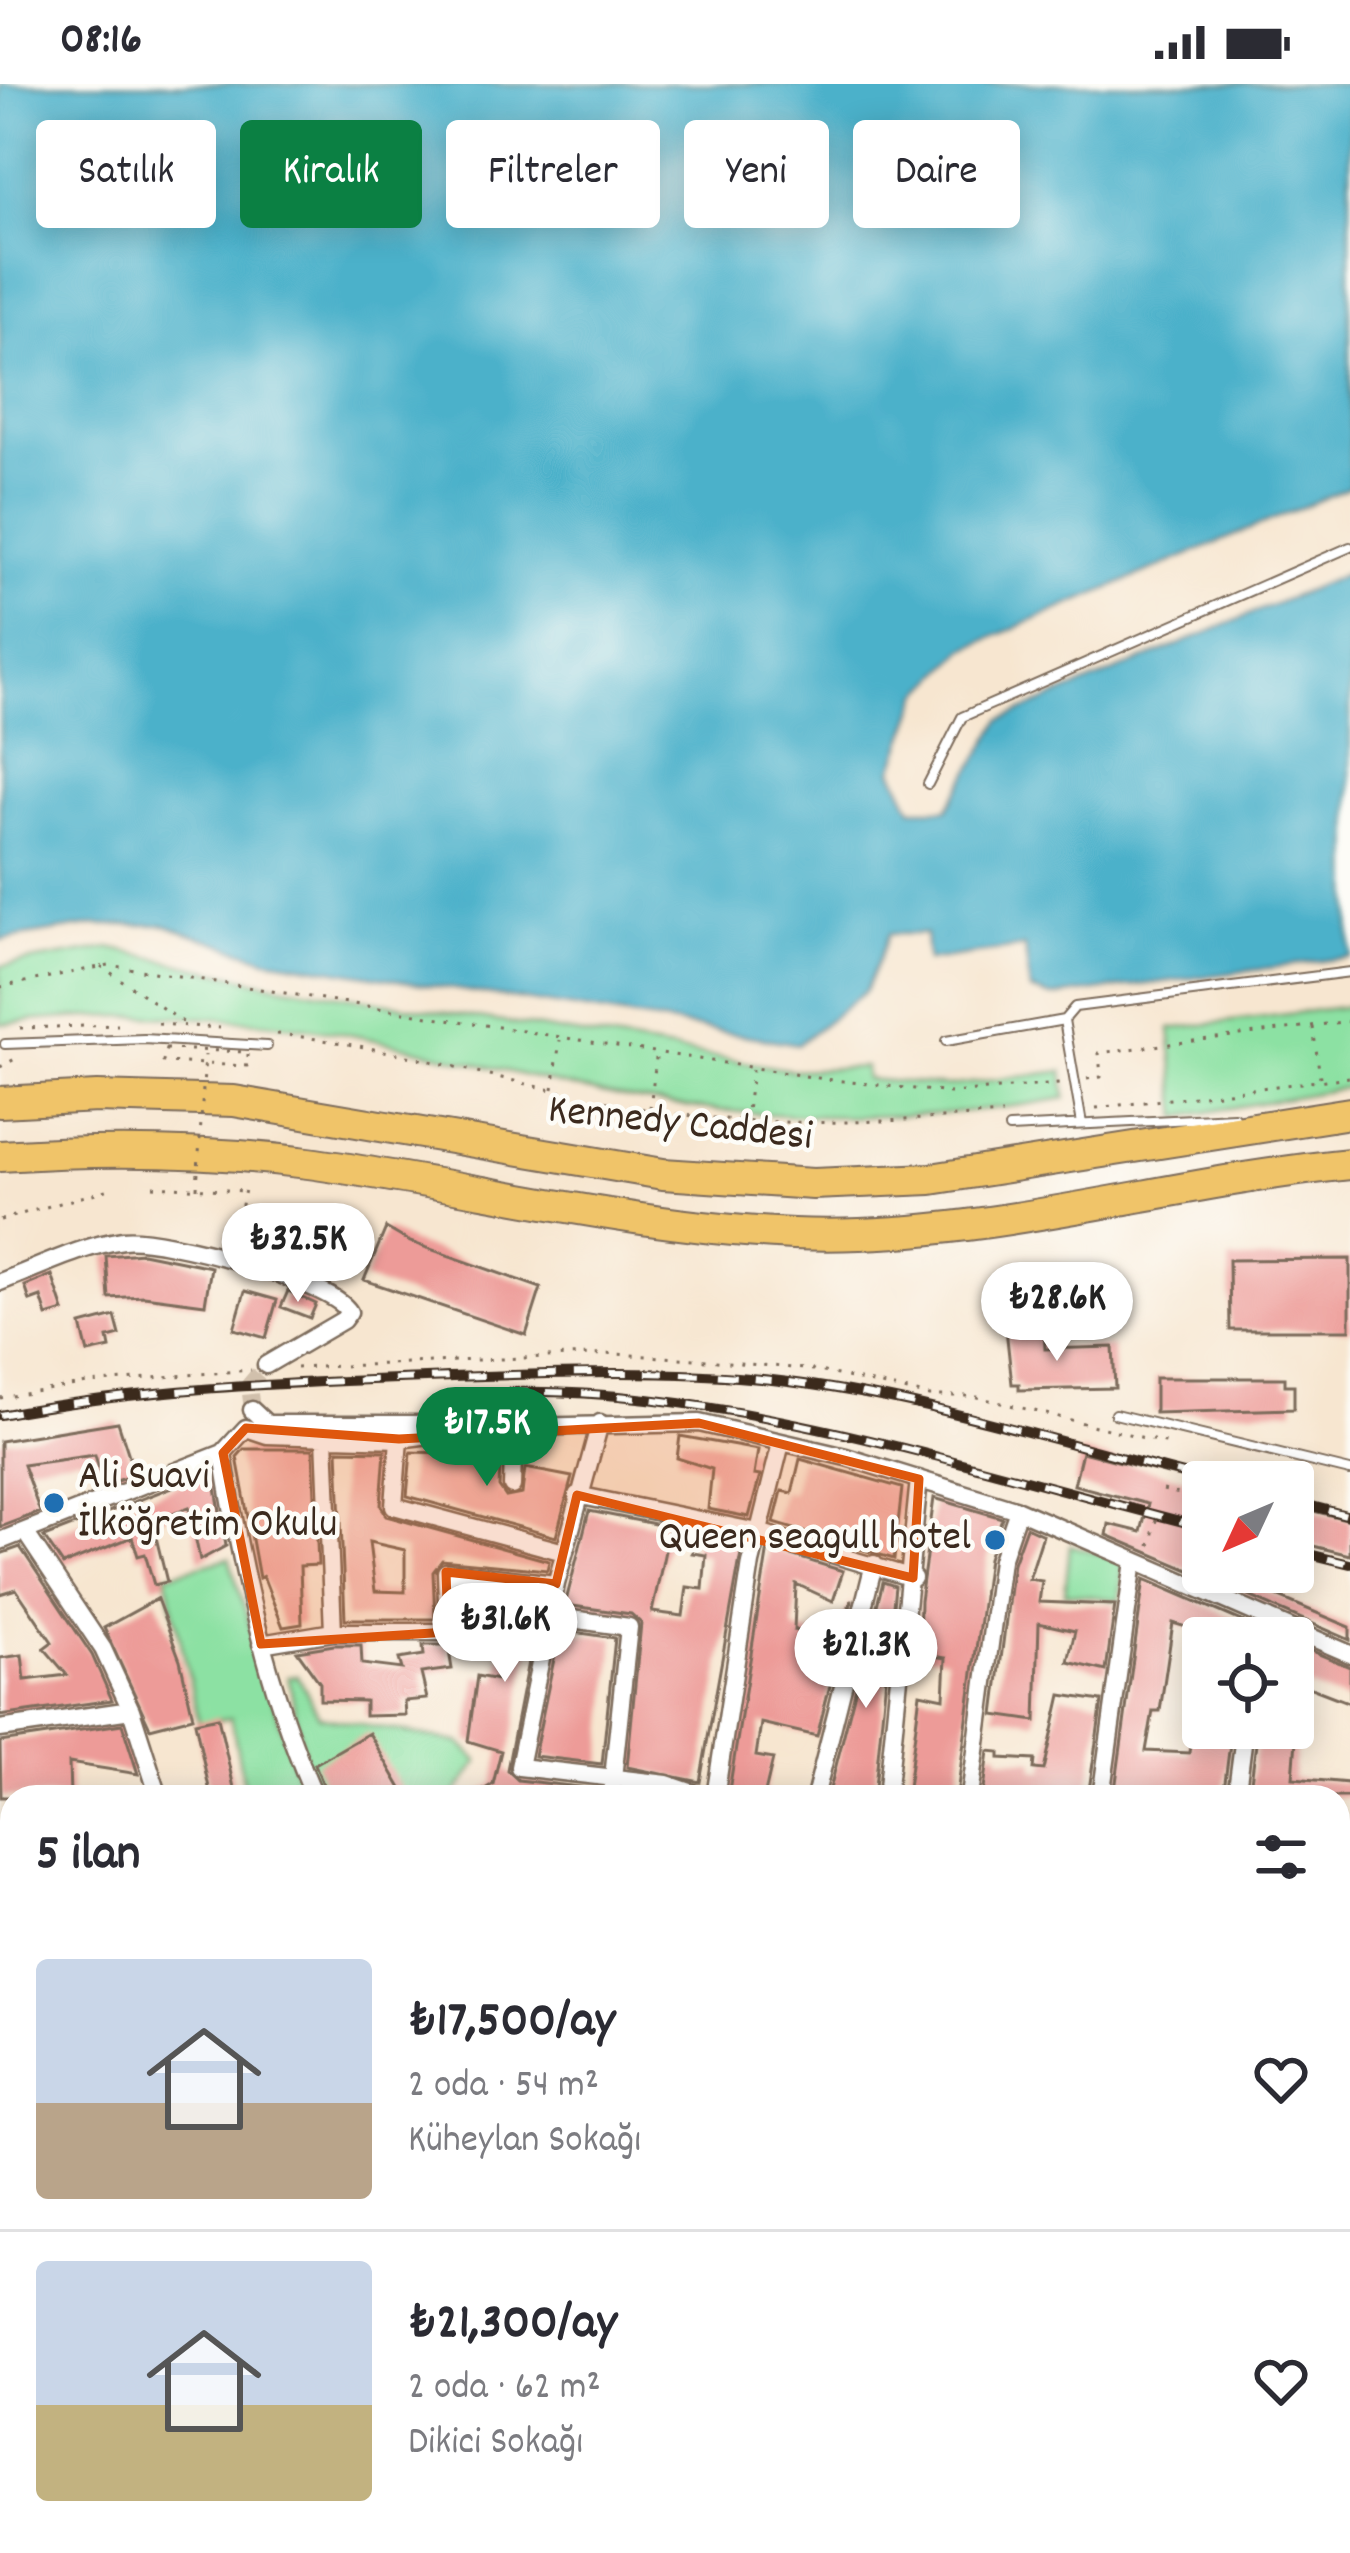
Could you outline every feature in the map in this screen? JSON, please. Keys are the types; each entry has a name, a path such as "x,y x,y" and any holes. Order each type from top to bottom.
{"highway":[{"name":"Kennedy Caddesi","path":"0,1102 97,1096 234,1101 663,1174 813,1184 931,1179 1350,1113"},
{"path":"0,1156 85,1151 252,1157 637,1220 797,1234 978,1224 1183,1186 1350,1163"}],"street":[{"path":"0,1282 130,1239 231,1260 322,1289 345,1304 349,1312 343,1320 271,1368"},
{"path":"252,1410 267,1424 433,1420 483,1428"},
{"path":"600,1423 577,1495 518,1767 670,1785"},
{"path":"0,1541 224,1453 246,1428 267,1435 399,1439 483,1428 699,1423 919,1479 1018,1510 1350,1654"},
{"path":"512,1486 514,1427"},
{"path":"325,1437 333,1632"},
{"path":"399,1439 394,1506 564,1552"},
{"path":"717,1785 758,1532 781,1443"},
{"path":"224,1453 239,1557 261,1644 311,1785"},
{"path":"888,1785 913,1578 919,1479"},
{"path":"577,1495 758,1532 913,1578"},
{"path":"972,1785 1001,1560 1018,1510"},
{"path":"26,1532 103,1649 131,1710 155,1785"},
{"path":"1103,1785 1140,1563"},
{"path":"818,1785 874,1564"},
{"path":"261,1644 333,1632 448,1632 446,1572 556,1584"},
{"path":"550,1616 629,1627 611,1785"},
{"path":"0,1729 131,1710"},
{"path":"1238,1785 1242,1749"}],"lane":[{"path":"928,784 962,717 1350,548"},
{"path":"946,1041 1064,1020 1075,1006 1350,972"},
{"path":"1064,1020 1082,1124"},
{"path":"5,1044 144,1039 267,1046"},
{"path":"1009,1128 1162,1117 1307,1117"},
{"path":"1115,1414 1350,1471"}],"path":[{"path":"0,987 101,967 656,1055 951,1093 1101,1077 1099,1053 1350,1021"},
{"path":"101,967 189,1026"},
{"path":"18,1029 124,1024"},
{"path":"146,1024 231,1029"},
{"path":"1313,1026 1321,1080"},
{"path":"278,1034 451,1064 650,1110 856,1124 1014,1113"},
{"path":"553,1091 560,1040"},
{"path":"196,1188 206,1055"},
{"path":"650,1110 656,1055"},
{"path":"163,1061 248,1066"},
{"path":"746,1120 753,1069"},
{"path":"1079,1109 1350,1077"},
{"path":"153,1186 245,1187 234,1245"},
{"path":"0,1220 110,1189"},
{"path":"0,1398 87,1383 271,1368 614,1354 815,1370 930,1396 973,1396 1173,1445"},
{"path":"1162,1490 1182,1495"},
{"path":"1140,1563 1156,1520"}],"highlighted area":[{"path":"699,1423 919,1479 913,1578 577,1495 556,1584 446,1572 448,1632 261,1644 223,1453 246,1428 399,1439"}],"green space":[{"path":"110,948 262,982 792,1070 865,1067 865,1079 948,1086 1063,1071 1066,1098 960,1112 799,1116 607,1094 381,1041 288,1025 143,1016 0,1024 0,966"},
{"path":"1350,1006 1350,1087 1179,1117 1170,1029"},
{"path":"1070,1545 1124,1561 1120,1600 1065,1593"},
{"path":"229,1558 299,1785 244,1785 231,1718 199,1723 166,1575"},
{"path":"288,1676 298,1676 319,1716 460,1743 479,1762 462,1785 313,1785"}],"water":[{"path":"0,84 1350,84 1350,487 965,649 921,694 893,770 912,809 947,809 1001,720 1350,572 1350,957 1052,997 1030,990 1025,947 927,961 925,934 889,934 865,991 798,1044 267,959 165,925 96,925 0,940"}],"building":[{"path":"386,1228 410,1242 541,1288 526,1335 364,1280"},
{"path":"142,1253 211,1267 205,1304 144,1296 109,1298 106,1256"},
{"path":"1350,1259 1350,1330 1230,1330 1229,1260"},
{"path":"52,1275 64,1311 47,1316 41,1297 30,1301 25,1286"},
{"path":"245,1291 277,1300 266,1338 234,1329"},
{"path":"288,1291 316,1304 310,1318 281,1307"},
{"path":"115,1316 120,1335 108,1338 110,1348 88,1353 81,1325"},
{"path":"1044,1328 1045,1349 1113,1347 1115,1388 1019,1390 1019,1384 1012,1384 1006,1329"},
{"path":"1155,1378 1285,1378 1285,1385 1294,1385 1294,1409 1155,1413"},
{"path":"118,1422 135,1474 104,1486 95,1455 23,1465 40,1512 0,1527 0,1441"},
{"path":"680,1436 758,1450 754,1475 760,1476 749,1517 708,1509 712,1469 677,1458"},
{"path":"472,1442 472,1461 500,1465 499,1487 506,1497 522,1494 525,1468 572,1477 556,1537 407,1496 411,1452 443,1453 443,1446"},
{"path":"244,1449 313,1449 318,1565 300,1566 302,1624 283,1627 263,1576 259,1578 237,1457"},
{"path":"338,1450 385,1451 381,1505 386,1516 549,1561 547,1570 442,1560 433,1572 435,1619 345,1619","holes":["369,1542 405,1550 405,1592 375,1591"]},
{"path":"1082,1452 1182,1478 1182,1567 1107,1535 1109,1524 1141,1532 1148,1504 1074,1485"},
{"path":"800,1459 902,1488 894,1559 774,1523 782,1491 792,1493"},
{"path":"213,1471 226,1546 200,1560 189,1507 152,1521 167,1582 154,1585 145,1554 138,1556 132,1537 63,1565 44,1537"},
{"path":"934,1498 1002,1518 988,1558 958,1785 908,1785 920,1693 944,1698 946,1658 919,1654 920,1601"},
{"path":"589,1511 670,1527 652,1612 683,1616 687,1587 703,1589 706,1555 692,1553 696,1532 743,1542 700,1782 627,1767 641,1623 631,1614 565,1605"},
{"path":"1314,1511 1350,1520 1350,1555 1314,1546"},
{"path":"1026,1527 1043,1535 1029,1579 1042,1581 1039,1602 1115,1605 1106,1671 1068,1662 1075,1631 1039,1623 1036,1721 994,1715 1013,1563"},
{"path":"20,1547 92,1655 112,1700 0,1716 0,1658 22,1655 25,1680 67,1675 44,1648 52,1642 16,1589 0,1594 0,1554"},
{"path":"768,1548 843,1571 833,1601 796,1584 794,1630 832,1638 852,1600 817,1736 761,1723 756,1756 773,1759 767,1785 730,1785"},
{"path":"1144,1579 1232,1617 1182,1617 1182,1626 1173,1623 1160,1711 1153,1711 1146,1751 1229,1749 1225,1785 1116,1785"},
{"path":"883,1582 895,1586 875,1785 831,1785"},
{"path":"459,1586 541,1595 507,1770 518,1780 562,1785 491,1785 501,1751 468,1741 477,1676 498,1680 504,1629 461,1626"},
{"path":"1242,1593 1270,1593 1350,1627 1350,1640 1314,1624 1314,1617 1297,1617"},
{"path":"157,1599 180,1660 193,1717 150,1728 104,1628"},
{"path":"560,1630 615,1638 602,1764 534,1756"},
{"path":"361,1645 362,1664 402,1669 399,1659 424,1655 423,1645 448,1645 452,1669 421,1673 427,1699 404,1701 405,1715 365,1716 365,1701 320,1700 320,1683 297,1651"},
{"path":"1314,1652 1350,1667 1350,1703 1314,1689"},
{"path":"1061,1695 1102,1701 1090,1785 985,1785 989,1751 1000,1752 1000,1758 1035,1760 1034,1769 1044,1770"},
{"path":"218,1717 233,1785 208,1785 195,1722"},
{"path":"122,1724 138,1774 69,1763 70,1785 1,1785 0,1742"},
{"path":"369,1733 399,1785 323,1785 315,1764"},
{"path":"1255,1749 1295,1749 1293,1778 1348,1785 1251,1785"}],"tunnel":[{"path":"252,1410 249,1385 266,1365"}],"railway":[{"path":"0,1415 106,1399 265,1385 555,1374 729,1376 884,1398 1182,1473"},
{"path":"510,1392 595,1394 770,1418 1182,1521"},
{"path":"1314,1507 1350,1516"},
{"path":"1314,1555 1350,1564"}],"place":[{"name":"Ali Suavi İlköğretim Okulu","path":"54,1503"},
{"name":"Queen seagull hotel","path":"995,1540"}]}
